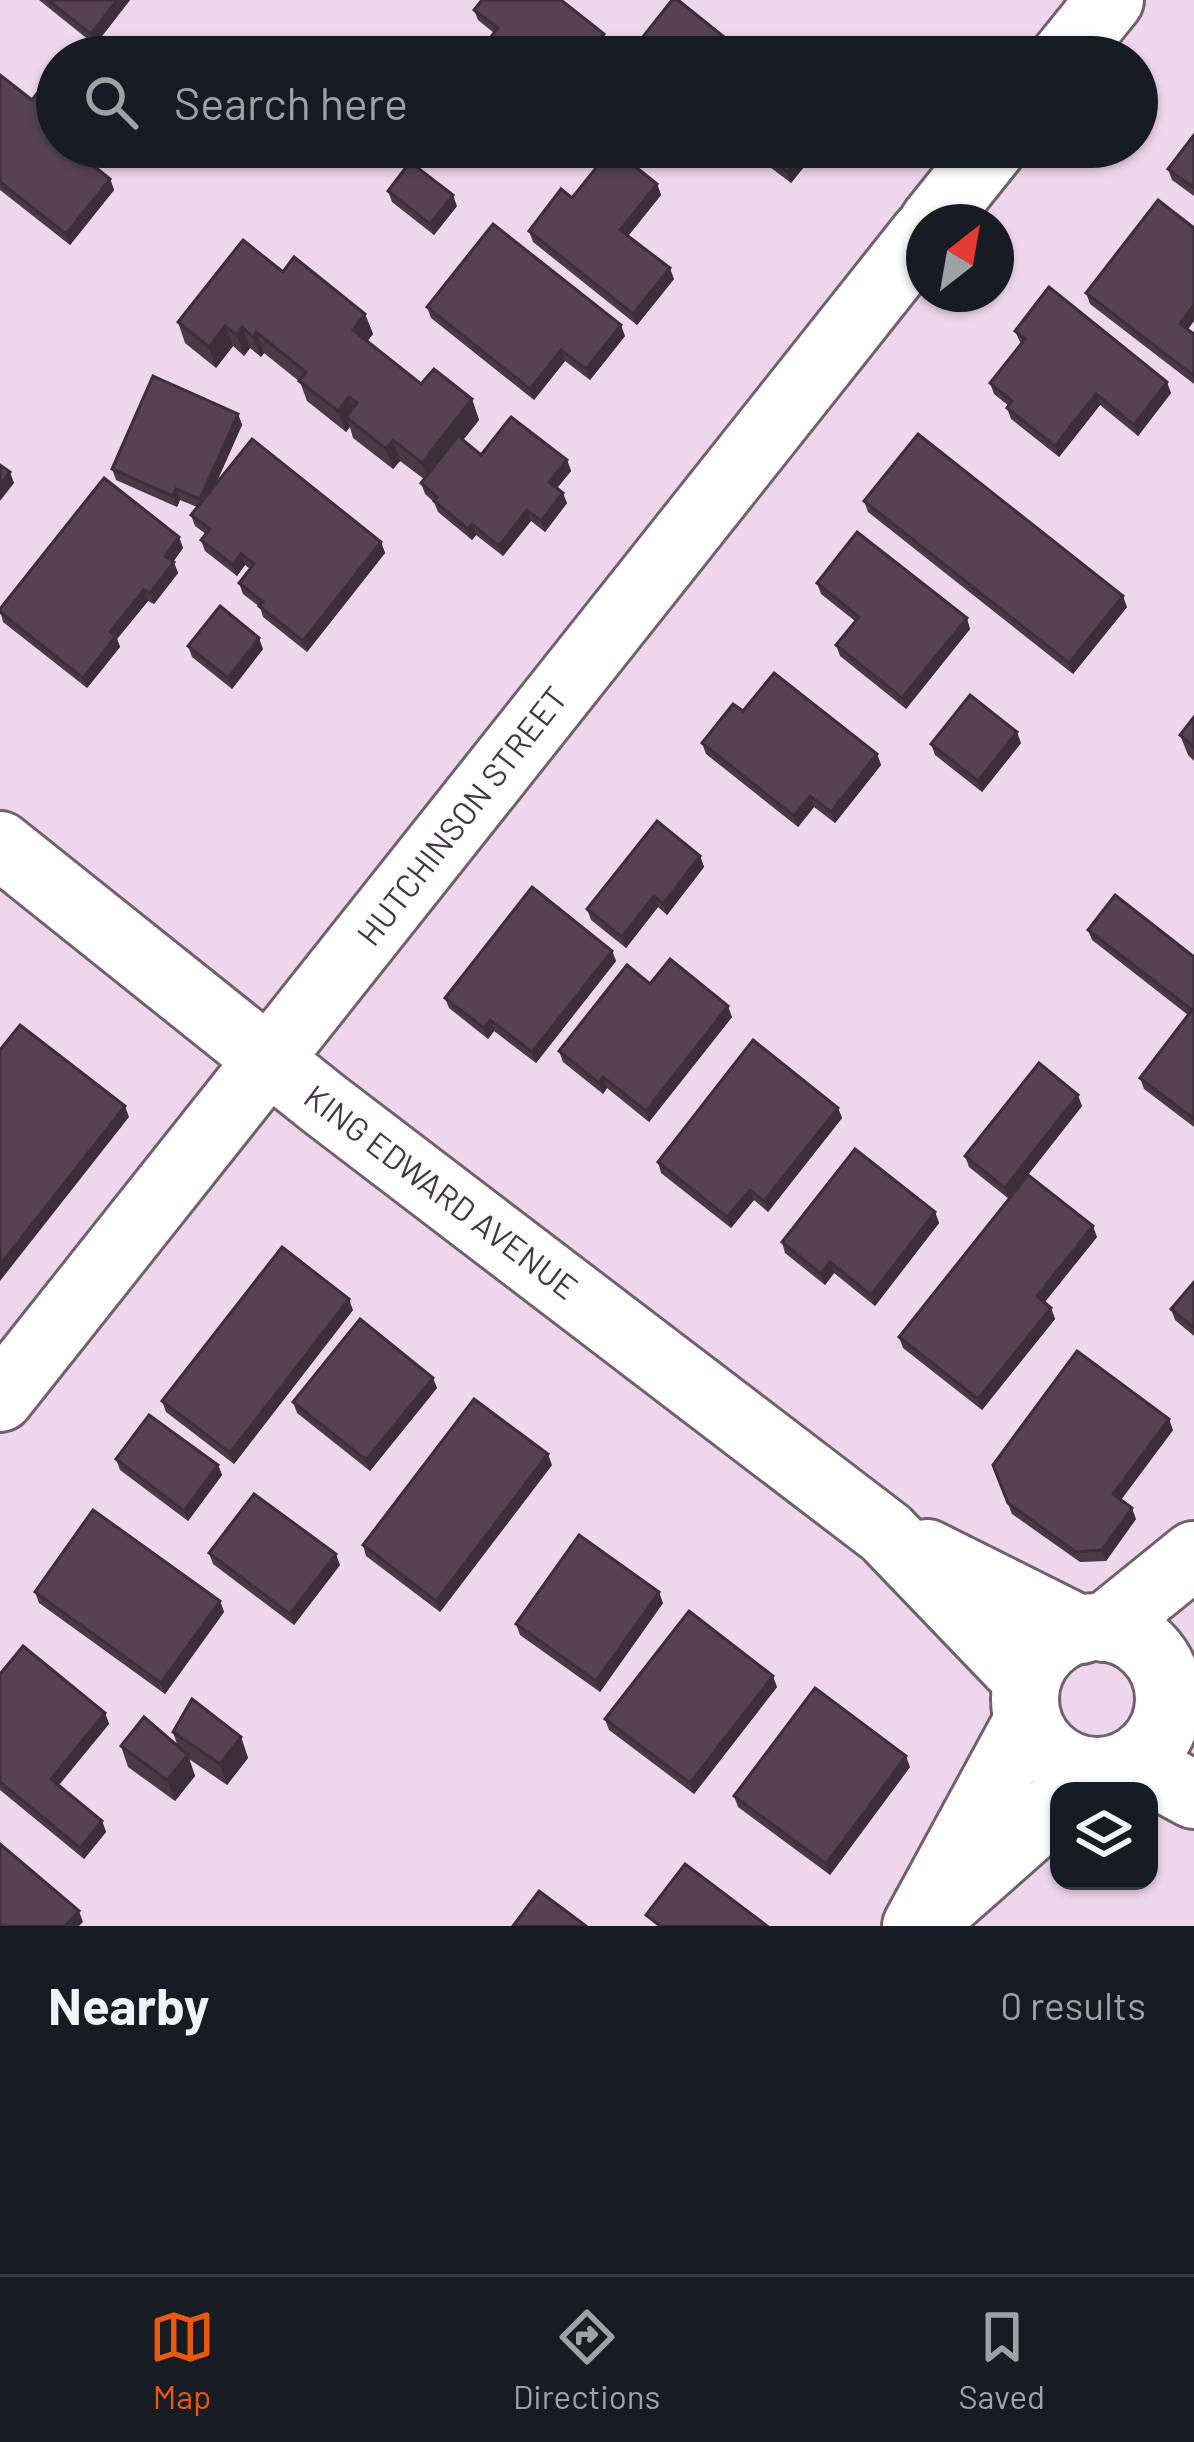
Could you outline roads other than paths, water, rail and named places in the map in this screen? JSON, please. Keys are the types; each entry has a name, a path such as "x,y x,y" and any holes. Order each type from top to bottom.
{"street":[{"path":"1081,36 1110,0"},
{"path":"947,204 976,168"},
{"name":"HUTCHINSON STREET","path":"0,1398 906,257"},
{"name":"KING EDWARD AVENUE","path":"0,845 268,1060 886,1533 1028,1700"},
{"name":"KING EDWARD AVENUE","path":"886,1533 1092,1629"},
{"path":"918,1926 1028,1700 1047,1646 1092,1629 1194,1555"},
{"path":"918,1926 1127,1751 1194,1618"},
{"path":"1092,1629 1124,1633 1142,1644 1127,1751"},
{"path":"1028,1700 1037,1741 1053,1756 1073,1767 1127,1751 1194,1795"}]}
